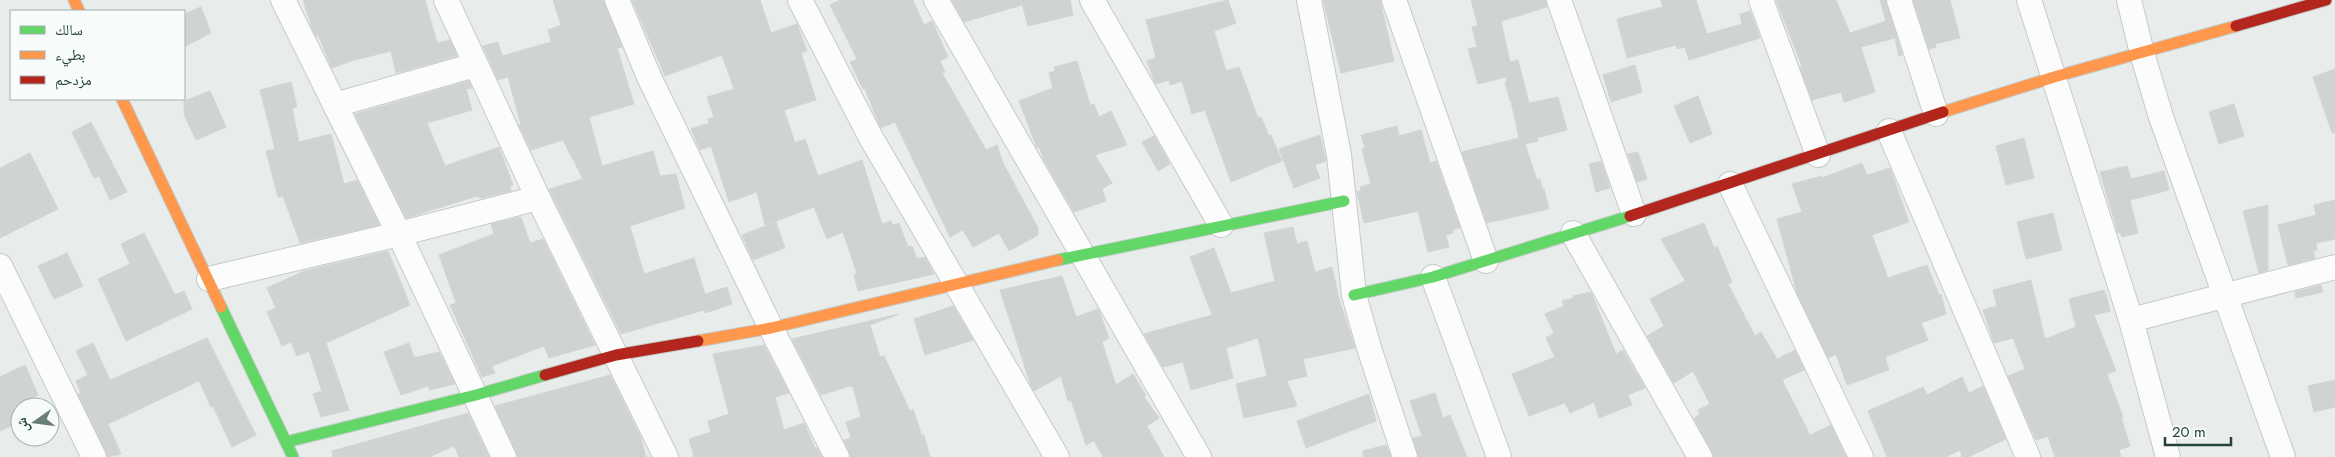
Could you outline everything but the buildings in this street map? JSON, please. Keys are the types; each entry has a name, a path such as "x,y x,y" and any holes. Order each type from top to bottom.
{"street":[{"path":"282,0 400,234 504,457"},
{"path":"446,0 538,198 666,457"},
{"path":"617,0 649,77 771,328 837,457"},
{"path":"800,0 870,136 959,285 1057,457"},
{"path":"936,0 1081,255 1199,457"},
{"path":"1092,0 1220,225"},
{"path":"1309,0 1334,124 1354,295 1404,457"},
{"path":"1394,0 1486,262"},
{"path":"1559,0 1634,214"},
{"path":"1761,0 1818,156"},
{"path":"1899,0 1936,114"},
{"path":"2029,0 2131,320 2168,457"},
{"path":"2129,0 2159,110 2283,457"},
{"path":"1354,295 1486,262 1818,156 1936,114 2054,76 2142,53 2290,5 2326,0"},
{"path":"335,105 475,65"},
{"path":"122,100 293,457"},
{"path":"1889,131 2028,457"},
{"path":"1730,184 1861,457"},
{"path":"209,279 400,234 538,198"},
{"path":"286,442 476,395 616,356 771,328 1081,255 1344,201"},
{"path":"1572,233 1700,457"},
{"path":"0,266 94,457"},
{"path":"2131,320 2334,271"},
{"path":"1432,277 1499,457"}],"traffic: fast":[{"path":"1058,260 1344,201"},
{"path":"1354,295 1433,277 1630,216"},
{"path":"221,307 293,457"},
{"path":"286,442 476,395 545,375"}],"traffic: slow":[{"path":"74,0 79,10"},
{"path":"1943,112 2054,77 2236,26"},
{"path":"122,100 221,307"},
{"path":"698,341 771,328 1058,260"}],"traffic: jam":[{"path":"2236,26 2326,0"},
{"path":"1630,216 1943,112"},
{"path":"545,375 616,355 698,341"}]}
